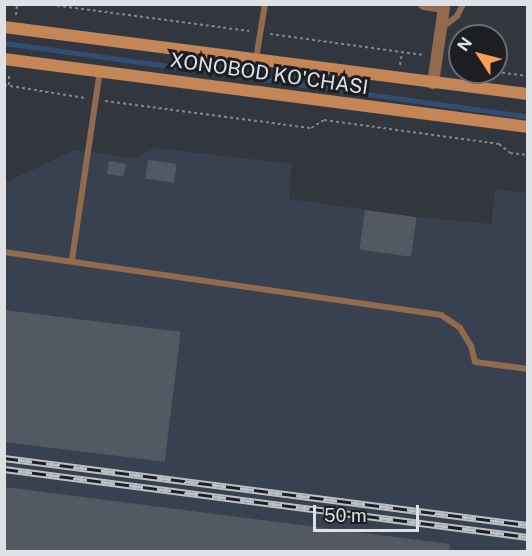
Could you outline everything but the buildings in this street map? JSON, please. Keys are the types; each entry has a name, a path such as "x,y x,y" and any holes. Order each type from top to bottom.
{"street":[{"path":"424,4 444,6 433,83"},
{"name":"XONOBOD KO'CHASI","path":"4,27 528,94"},
{"name":"XONOBOD KO'CHASI","path":"4,59 528,127"}],"lane":[{"path":"256,59 265,4"},
{"path":"441,30 457,16 464,4"},
{"path":"72,261 100,71"},
{"path":"4,252 441,315 460,328 471,346 475,362 528,369"}],"path":[{"path":"15,18 17,4"},
{"path":"400,66 402,52"},
{"path":"9,72 9,85"},
{"path":"508,74 528,76"},
{"path":"4,85 311,128 324,120 499,144 510,153 528,155"},
{"path":"392,124 392,130"}],"shaded area":[{"path":"5,41 527,114 526,119 4,46"},
{"path":"156,148 292,164 289,199 417,217 491,224 495,189 527,193 527,551 5,551 4,183 75,150 134,158"}],"railway":[{"path":"4,458 528,525"},
{"path":"4,469 528,537"}]}
